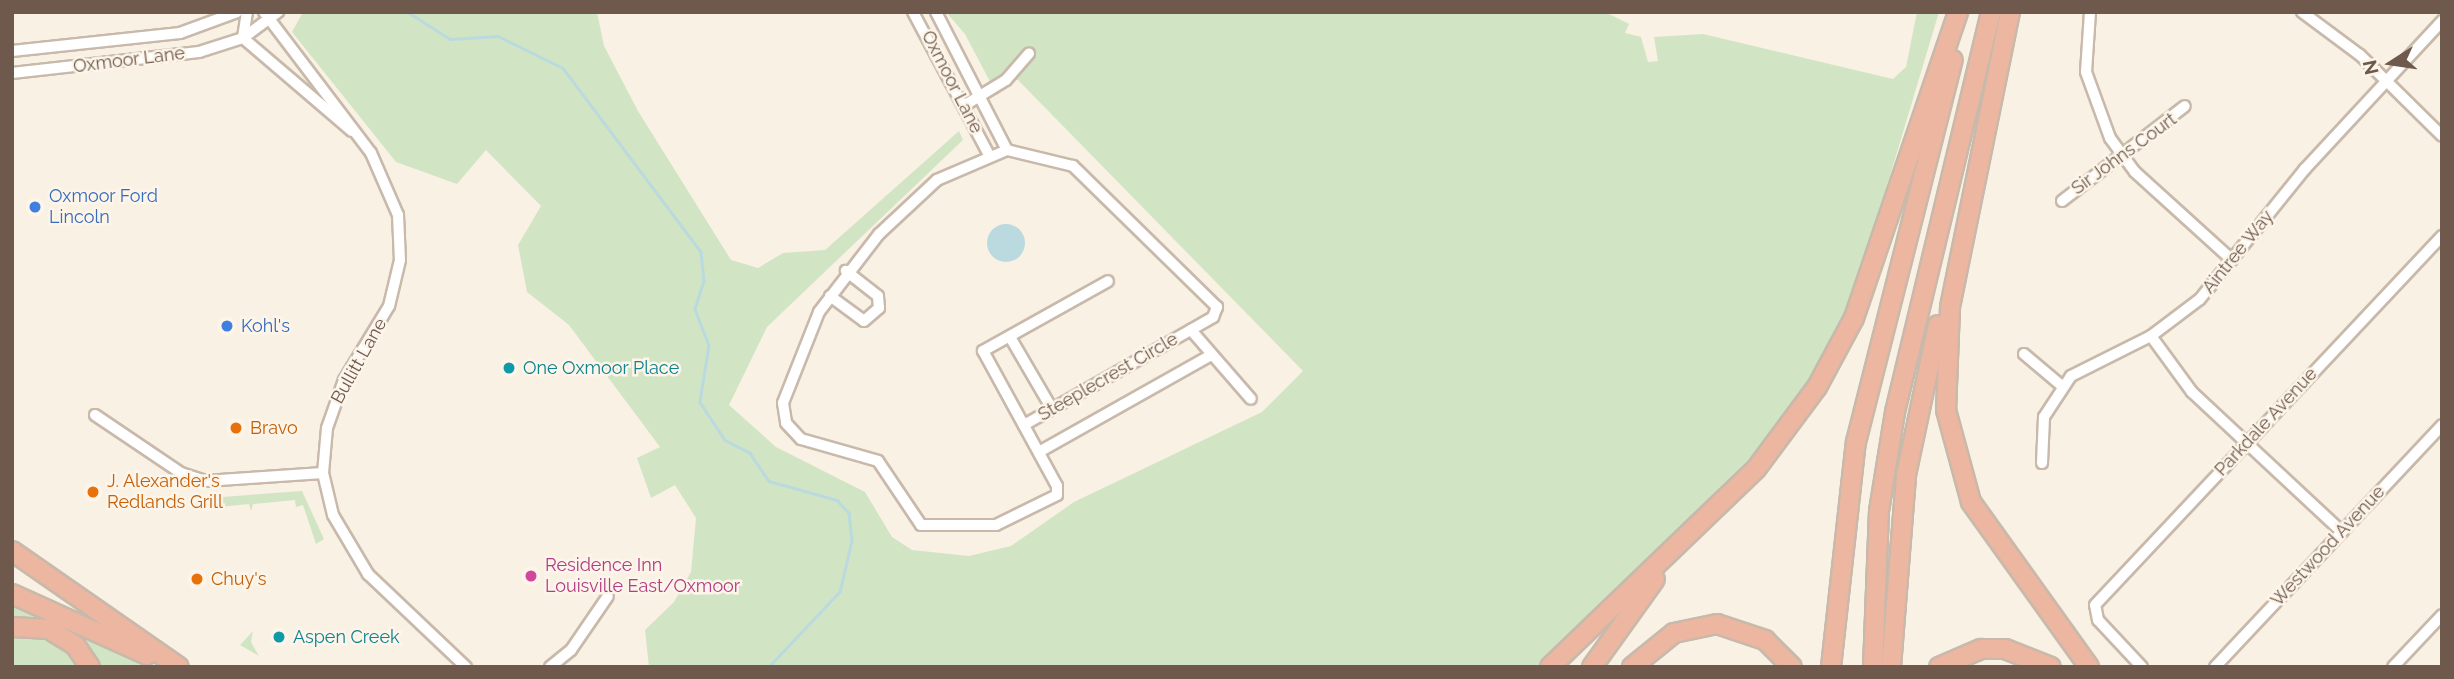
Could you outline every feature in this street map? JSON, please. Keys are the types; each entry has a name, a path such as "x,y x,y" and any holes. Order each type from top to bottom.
{"highway":[{"path":"1550,667 1756,469 1801,411 1854,318 1958,12"},
{"path":"1831,667 1856,442 1964,12"},
{"path":"1873,667 1879,510 1895,412 1991,12"},
{"path":"2010,12 1948,318 1946,410 1971,502 2089,667"},
{"path":"1891,667 1910,450 2003,46"},
{"path":"1592,667 1700,521"},
{"path":"12,551 176,665"},
{"path":"12,594 176,665"},
{"path":"1632,667 1674,633 1717,624 1765,640 1792,667"},
{"path":"12,627 49,629 75,645 90,667"},
{"path":"1939,667 1993,649 2032,655 2051,667"}],"street":[{"name":"Oxmoor Lane","path":"12,51 180,33 237,12"},
{"path":"243,38 247,12"},
{"name":"Oxmoor Lane","path":"913,12 965,105 988,153"},
{"name":"Oxmoor Lane","path":"936,12 982,95 1007,150"},
{"path":"2090,12 2086,72 2100,122 2121,155 2232,260"},
{"path":"2302,12 2387,80 2442,136"},
{"name":"Oxmoor Lane","path":"12,73 172,58 243,38 271,14"},
{"name":"Bullitt Lane","path":"271,14 361,139 394,201 400,260 384,317 332,408 323,473 337,525 358,562 466,667"},
{"name":"Aintree Way","path":"2042,463 2044,417 2062,386 2084,366 2151,336 2200,299 2387,80 2442,21"},
{"name":"Bullitt Lane","path":"243,38 361,139"},
{"path":"965,105 982,95 1029,54"},
{"name":"Sir Johns Court","path":"2062,201 2185,106"},
{"name":"Steeplecrest Circle","path":"1007,150 1073,166 1213,299 1213,317 1024,425 1057,495 996,525 934,527 912,517 869,454 801,439 786,423 783,403 794,364 846,271 937,180 988,153 1007,150"},
{"name":"Parkdale Avenue","path":"2142,667 2093,609 2442,236"},
{"path":"830,296 864,321 879,308 878,296 846,271"},
{"path":"1024,425 984,351 1108,281"},
{"path":"1191,330 1251,399"},
{"path":"2151,336 2175,372 2246,443 2342,532"},
{"path":"1010,337 1052,409"},
{"path":"2024,354 2062,386"},
{"path":"1039,452 1211,355"},
{"path":"95,415 194,478 241,482 323,473"},
{"name":"Westwood Avenue","path":"2215,667 2442,425"},
{"path":"550,667 571,650 608,596"},
{"path":"2393,667 2442,615"}],"green space":[{"path":"303,12 597,12 604,46 638,111 731,260 758,268 783,253 825,250 959,131 963,140 767,327 729,405 776,447 865,492 892,537 912,550 969,556 1011,546 1074,502 1262,412 1303,371 1017,79 997,95 965,34 946,12 1605,12 1629,24 1625,33 1641,37 1648,62 1658,61 1654,37 1703,34 1893,79 1906,67 1917,12 1939,12 1851,306 1779,429 1537,667 649,667 645,630 674,602 691,572 696,518 675,485 651,498 637,458 660,447 569,325 527,292 518,245 541,206 486,150 457,184 396,162 292,32"},
{"path":"302,491 324,539 316,544 303,505 296,507 295,500 253,504 251,511 249,504 209,508 209,498"},
{"path":"12,602 51,615 157,667 97,667 88,652 12,625"},
{"path":"253,631 251,642 259,656 240,645"},
{"path":"36,636 71,652 83,667 12,667 12,637"}],"water":[{"path":"1006,224 1020,229 1025,243 1020,257 1006,262 992,257 987,243 992,229"}],"waterway":[{"path":"408,12 450,39 498,36 563,68 701,252 704,281 695,309 709,345 700,402 725,440 750,453 769,481 837,500 849,513 852,541 840,592 769,667"}],"place":[{"name":"Oxmoor Ford Lincoln","path":"35,207"},
{"name":"Kohl's","path":"227,326"},
{"name":"One Oxmoor Place","path":"509,368"},
{"name":"Bravo","path":"236,428"},
{"name":"J. Alexander's Redlands Grill","path":"93,492"},
{"name":"Residence Inn Louisville East/Oxmoor","path":"531,576"},
{"name":"Chuy's","path":"197,579"},
{"name":"Aspen Creek","path":"279,637"}]}
